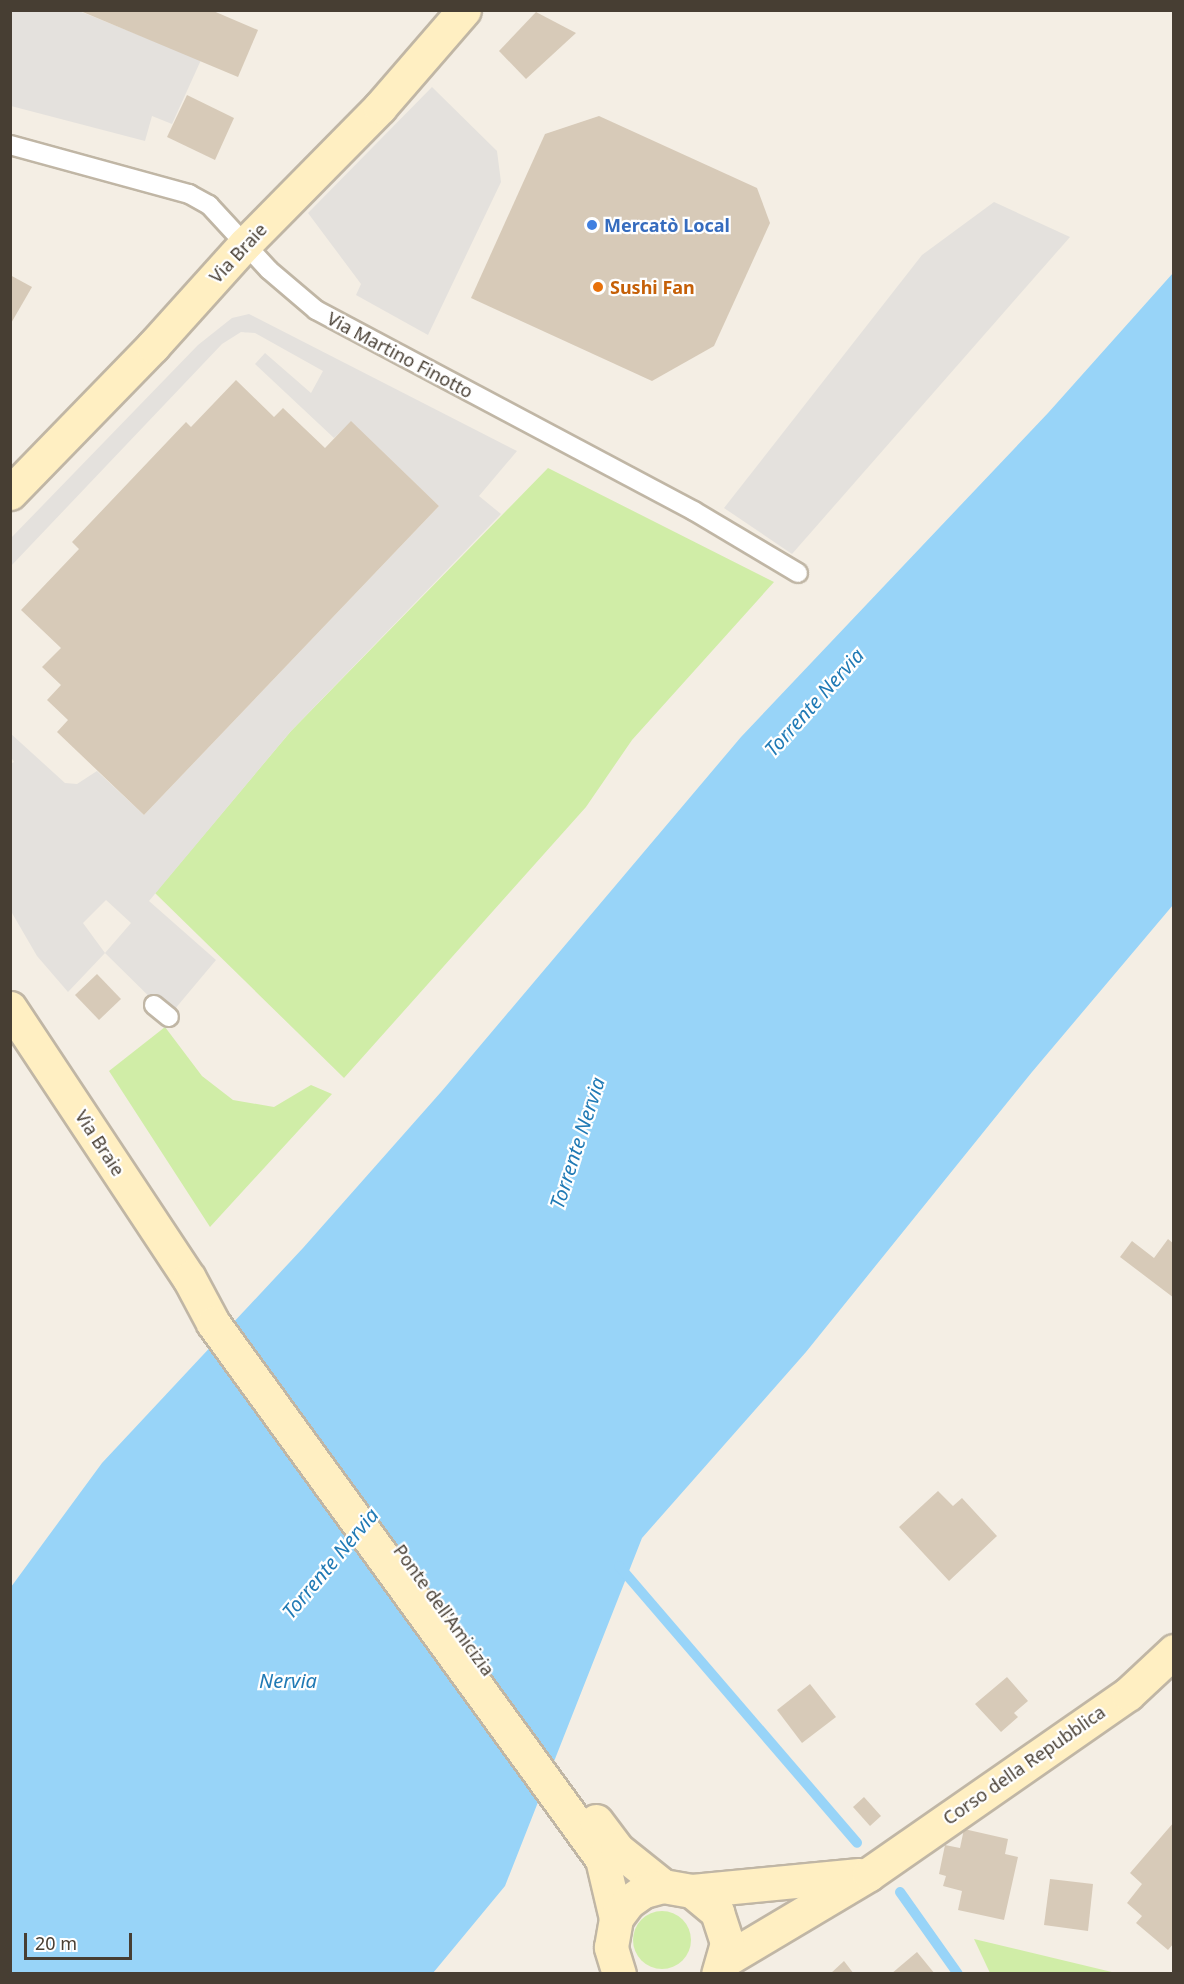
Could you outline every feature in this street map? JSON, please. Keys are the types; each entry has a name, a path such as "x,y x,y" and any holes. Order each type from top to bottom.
{"street":[{"name":"Via Braie","path":"10,493 153,346 245,243 380,107 464,10"},
{"name":"Via Braie","path":"10,1008 189,1278 221,1317"},
{"name":"Ponte dell'Amicizia","path":"221,1317 609,1854"},
{"name":"Corso della Repubblica","path":"722,1966 869,1874 1128,1694 1173,1651"},
{"path":"612,1953 609,1854 711,1906 724,1927 722,1966"},
{"name":"Corso della Repubblica","path":"612,1953 628,1902 644,1891 869,1874"}],"lane":[{"name":"Via Martino Finotto","path":"10,145 189,194 209,205 245,243 316,310 694,511 798,573"},
{"path":"154,1005 169,1017"}],"green space":[{"path":"548,468 774,582 632,740 586,807 344,1078 155,893 291,731"},
{"path":"165,1027 202,1076 233,1100 274,1107 311,1085 332,1094 210,1227 109,1071"},
{"path":"662,1911 673,1913 686,1924 691,1940 689,1951 678,1964 662,1969 651,1967 638,1956 633,1940 635,1929 646,1916"},
{"path":"974,1939 1116,1973 990,1973"}],"shaded area":[{"path":"10,11 79,11 201,60 172,124 152,116 145,141 11,106"},
{"path":"432,87 497,151 501,182 428,335 356,295 361,284 308,213"},
{"path":"994,202 1070,237 792,554 724,508 922,255"},
{"path":"249,314 517,451 479,496 501,514 291,731 149,901 216,960 169,1016 105,953 68,992 37,956 12,913 10,764 14,762 11,757 10,733 65,783 77,784 97,771 144,815 439,506 351,422 334,438 255,364 265,353 311,393 323,371 255,333 241,332 222,344 11,566 11,538 198,345 232,318","holes":["106,900 131,923 105,953 83,923"]}],"water":[{"name":"Nervia","path":"1173,273 1173,905 1032,1072 806,1352 642,1538 505,1886 433,1973 11,1974 11,1587 102,1463 303,1248 441,1092 741,737 1048,413"}],"building":[{"path":"78,10 211,10 258,30 238,77"},
{"path":"536,12 576,33 526,79 499,51"},
{"path":"187,95 234,118 215,160 167,137"},
{"path":"599,116 757,188 770,223 714,346 652,381 471,298 545,134"},
{"path":"10,275 32,287 10,325"},
{"path":"236,380 274,417 283,408 325,448 351,421 439,506 144,815 57,732 68,720 47,700 61,685 42,667 61,648 21,610 79,549 72,542 186,422 191,427"},
{"path":"97,974 121,999 99,1020 75,995"},
{"path":"1168,1239 1174,1244 1174,1298 1120,1257 1132,1241 1154,1258"},
{"path":"938,1491 953,1506 962,1498 997,1536 949,1581 899,1527"},
{"path":"1007,1677 1028,1701 1014,1713 1018,1717 1001,1732 975,1704"},
{"path":"810,1684 836,1717 802,1743 777,1710"},
{"path":"864,1797 881,1816 870,1826 853,1807"},
{"path":"1174,1822 1174,1943 1168,1950 1136,1923 1142,1916 1127,1903 1142,1884 1130,1873"},
{"path":"964,1829 1008,1839 1005,1854 1018,1857 1004,1920 958,1910 962,1891 943,1886 946,1876 939,1874 945,1845 960,1848"},
{"path":"1050,1879 1093,1884 1088,1931 1044,1925"},
{"path":"917,1952 935,1974 891,1974"},
{"path":"844,1961 854,1974 830,1974"}],"waterway":[{"path":"619,1566 857,1843"},
{"path":"900,1892 958,1974"}],"place":[{"name":"Mercatò Local","path":"592,225"},
{"name":"Sushi Fan","path":"598,287"}],"water label":[{"name":"Torrente Nervia","path":"814,702"},
{"name":"Torrente Nervia","path":"577,1143"},
{"name":"Torrente Nervia","path":"330,1563"}]}
